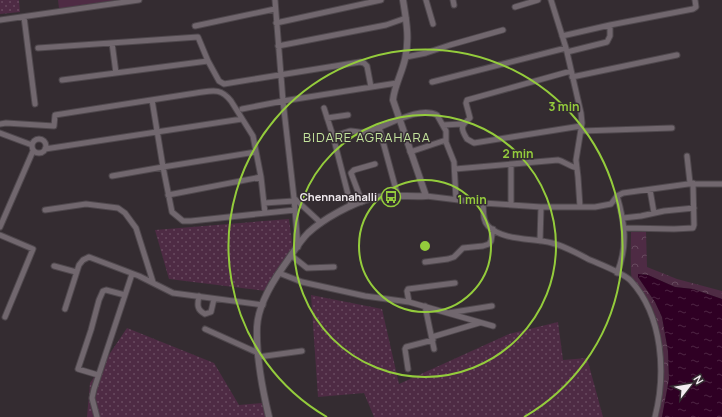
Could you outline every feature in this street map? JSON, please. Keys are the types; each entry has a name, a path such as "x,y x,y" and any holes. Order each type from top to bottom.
{"street":[{"path":"0,20 139,0"},
{"path":"275,0 283,101 298,247"},
{"path":"276,23 380,0"},
{"path":"403,0 408,44 406,57 395,89 393,100 426,196"},
{"path":"426,0 433,24"},
{"path":"515,7 538,0"},
{"path":"551,0 566,50 581,112 581,129 576,153 580,207"},
{"path":"562,36 610,25 693,10 696,7 695,0"},
{"path":"195,26 275,9"},
{"path":"24,16 35,104"},
{"path":"278,46 386,25 406,18"},
{"path":"432,82 566,50 607,42 610,36 610,25"},
{"path":"406,57 426,53 450,44 503,30"},
{"path":"38,48 198,37 208,61 219,81 224,84 281,76 360,62 367,66 370,87"},
{"path":"112,43 116,73"},
{"path":"443,125 462,124 470,118 466,103 467,100 572,74 677,55"},
{"path":"62,80 208,61"},
{"path":"242,109 397,83"},
{"path":"0,124 6,123 54,126 55,115 218,90 228,97 253,136 261,177 265,213"},
{"path":"152,100 172,212 183,221 295,210"},
{"path":"324,108 333,136 351,206"},
{"path":"333,136 351,131 367,132 420,113 437,114 446,131 447,148 454,162 456,199"},
{"path":"327,118 348,115"},
{"path":"34,151 40,153 45,149 242,119"},
{"path":"462,124 467,139 474,143 581,129 672,128"},
{"path":"379,127 398,197"},
{"path":"0,133 32,145"},
{"path":"32,145 36,140 41,140 45,145 45,149"},
{"path":"410,152 446,140"},
{"path":"0,227 1,220 34,151 32,145"},
{"path":"112,176 256,152"},
{"path":"625,228 692,228 694,225 694,208 687,156"},
{"path":"455,169 562,160 569,166 577,168"},
{"path":"362,202 351,173 354,170 375,164"},
{"path":"511,164 511,205"},
{"path":"168,195 261,177"},
{"path":"269,417 259,365 257,327 258,316 276,278 307,234 321,223 351,206 373,198 426,196 483,203 541,207 595,207 608,206 613,203 617,196 623,193 691,183 722,184"},
{"path":"650,190 654,213"},
{"path":"617,196 625,228 622,260 617,273"},
{"path":"264,202 294,200 321,223"},
{"path":"483,203 485,223 502,235 553,243 562,246 630,280 646,302 653,321 660,352 661,372 655,417"},
{"path":"45,210 86,204 118,208 125,213 136,228 153,282"},
{"path":"540,241 541,207"},
{"path":"623,218 694,208"},
{"path":"425,262 448,260 454,258 463,248 489,244 491,242 493,229"},
{"path":"0,234 34,249 5,317"},
{"path":"292,256 308,268 334,267"},
{"path":"65,309 79,265 83,260 89,257 153,282 173,293 263,305"},
{"path":"54,266 76,272"},
{"path":"279,273 302,282 365,296 409,302 493,326"},
{"path":"97,417 92,398 98,375 132,274"},
{"path":"409,302 408,289 456,283"},
{"path":"98,375 78,369 99,300 103,291 106,290 125,295"},
{"path":"198,296 199,310 205,314 211,312 214,299"},
{"path":"425,306 434,349"},
{"path":"447,313 492,306"},
{"path":"408,368 406,347 480,322"},
{"path":"205,329 258,355 302,351"}],"green space":[{"path":"0,0 19,0 20,12 0,14"},
{"path":"58,0 116,0 59,9"},
{"path":"289,219 293,249 266,291 169,279 155,230"},
{"path":"646,231 647,267 677,279 722,291 722,299 693,289 675,287 648,275 638,274 638,277 655,302 662,317 668,351 669,379 662,417 657,417 663,374 662,345 659,330 650,303 631,275 631,232"},
{"path":"311,295 382,309 399,384 509,334 558,322 563,360 587,358 603,417 374,417 364,393 318,397"},
{"path":"127,328 214,363 239,405 262,403 267,417 87,417 90,383"}],"water":[{"path":"638,274 648,275 675,287 693,289 722,299 722,417 662,417 669,379 668,351 662,317 655,302 638,277"}],"place":[{"name":"Chennanahalli","path":"391,197"}],"district":[{"name":"BIDARE AGRAHARA","path":"367,137"}]}
